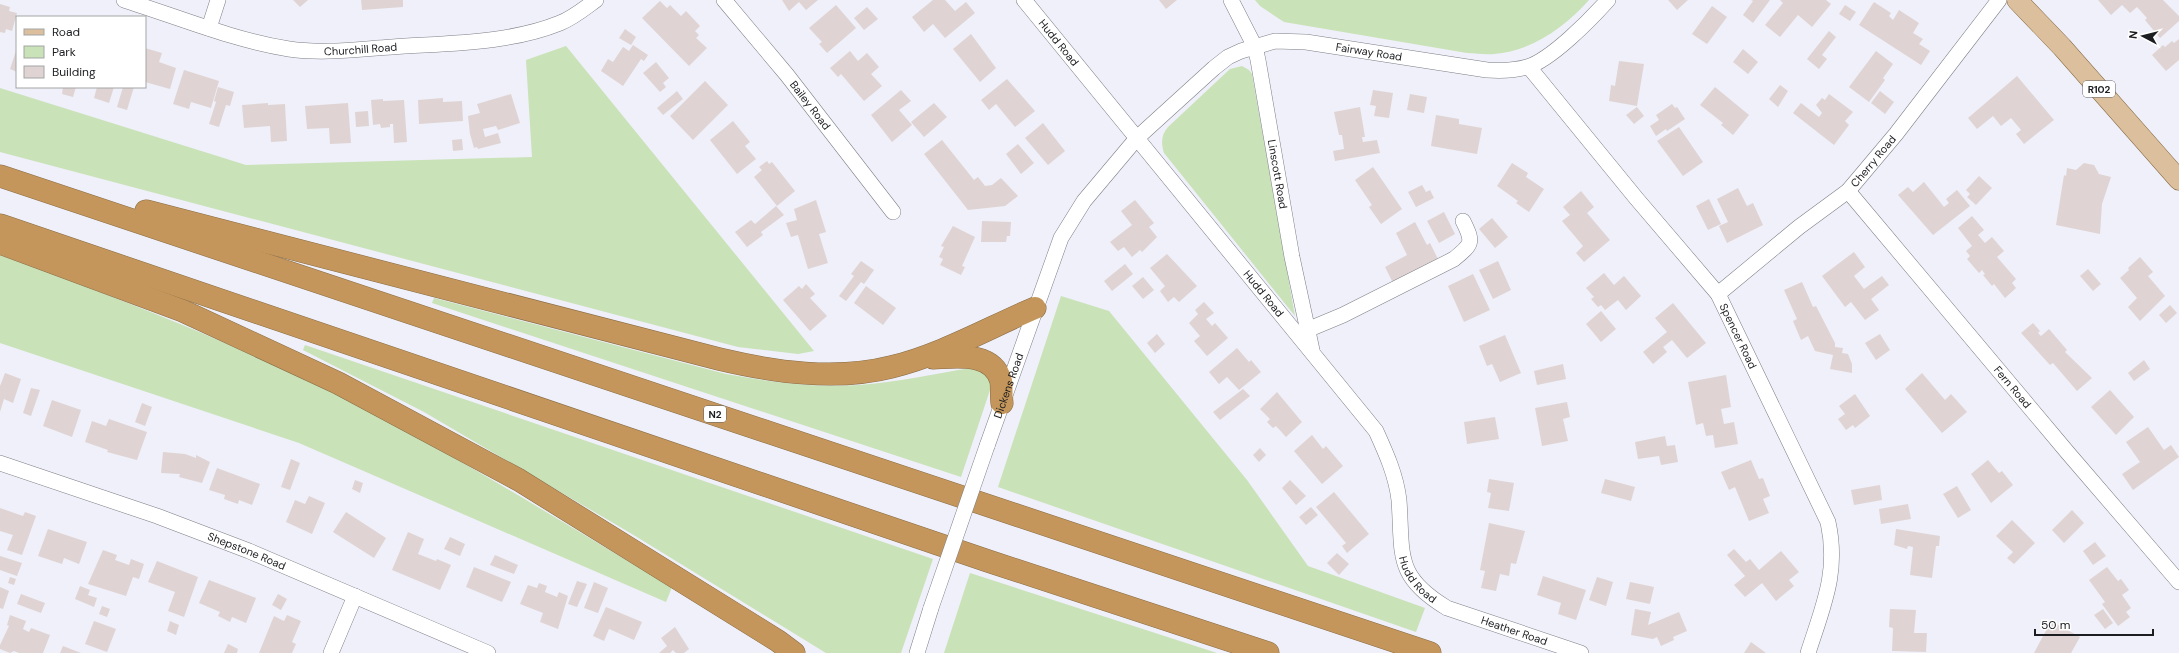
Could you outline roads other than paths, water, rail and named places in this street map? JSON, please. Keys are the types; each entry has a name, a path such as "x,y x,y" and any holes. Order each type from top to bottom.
{"highway":[{"path":"2,177 48,183 126,206 752,367 803,373 856,372 890,367 922,358 1035,308"},
{"name":"N2","path":"2,177 1430,653"},
{"path":"0,225 980,558 1268,653"},
{"path":"0,243 183,311 338,383 519,480 778,640 794,653"},
{"path":"922,358 977,358 992,365 1001,381 1002,403"}],"main road":[{"name":"R102","path":"2017,0 2062,48 2179,180"}],"street":[{"name":"Churchill Road","path":"124,0 210,28 290,49 337,50 449,43 532,32 562,23 596,0"},
{"path":"210,28 218,0"},
{"name":"Bailey Road","path":"724,0 786,75 893,212"},
{"name":"Hudd Road","path":"1024,0 1376,431 1392,465 1399,499 1403,563 1412,580 1429,597 1447,608"},
{"name":"Linscott Road","path":"1231,0 1255,47 1292,257 1312,353"},
{"name":"Fairway Road","path":"1137,138 1214,68 1228,58 1275,41 1306,42 1487,70 1510,71 1529,67 1558,48 1591,20 1608,0"},
{"name":"Cherry Road","path":"1718,294 1799,227 1848,191 1896,134 1999,0"},
{"name":"Spencer Road","path":"1529,67 1636,198 1718,294 1828,522 1833,544 1828,590 1808,653"},
{"name":"Dickens Road","path":"917,653 987,446 1061,238 1084,200 1137,138"},
{"name":"Fern Road","path":"1848,191 2062,447 2179,582"},
{"path":"1307,330 1343,315 1454,259 1470,246 1471,240 1463,221"},
{"name":"Shepstone Road","path":"0,463 157,516 250,551 488,653"},
{"path":"331,653 355,596"},
{"name":"Heather Road","path":"1447,608 1581,653"}]}
